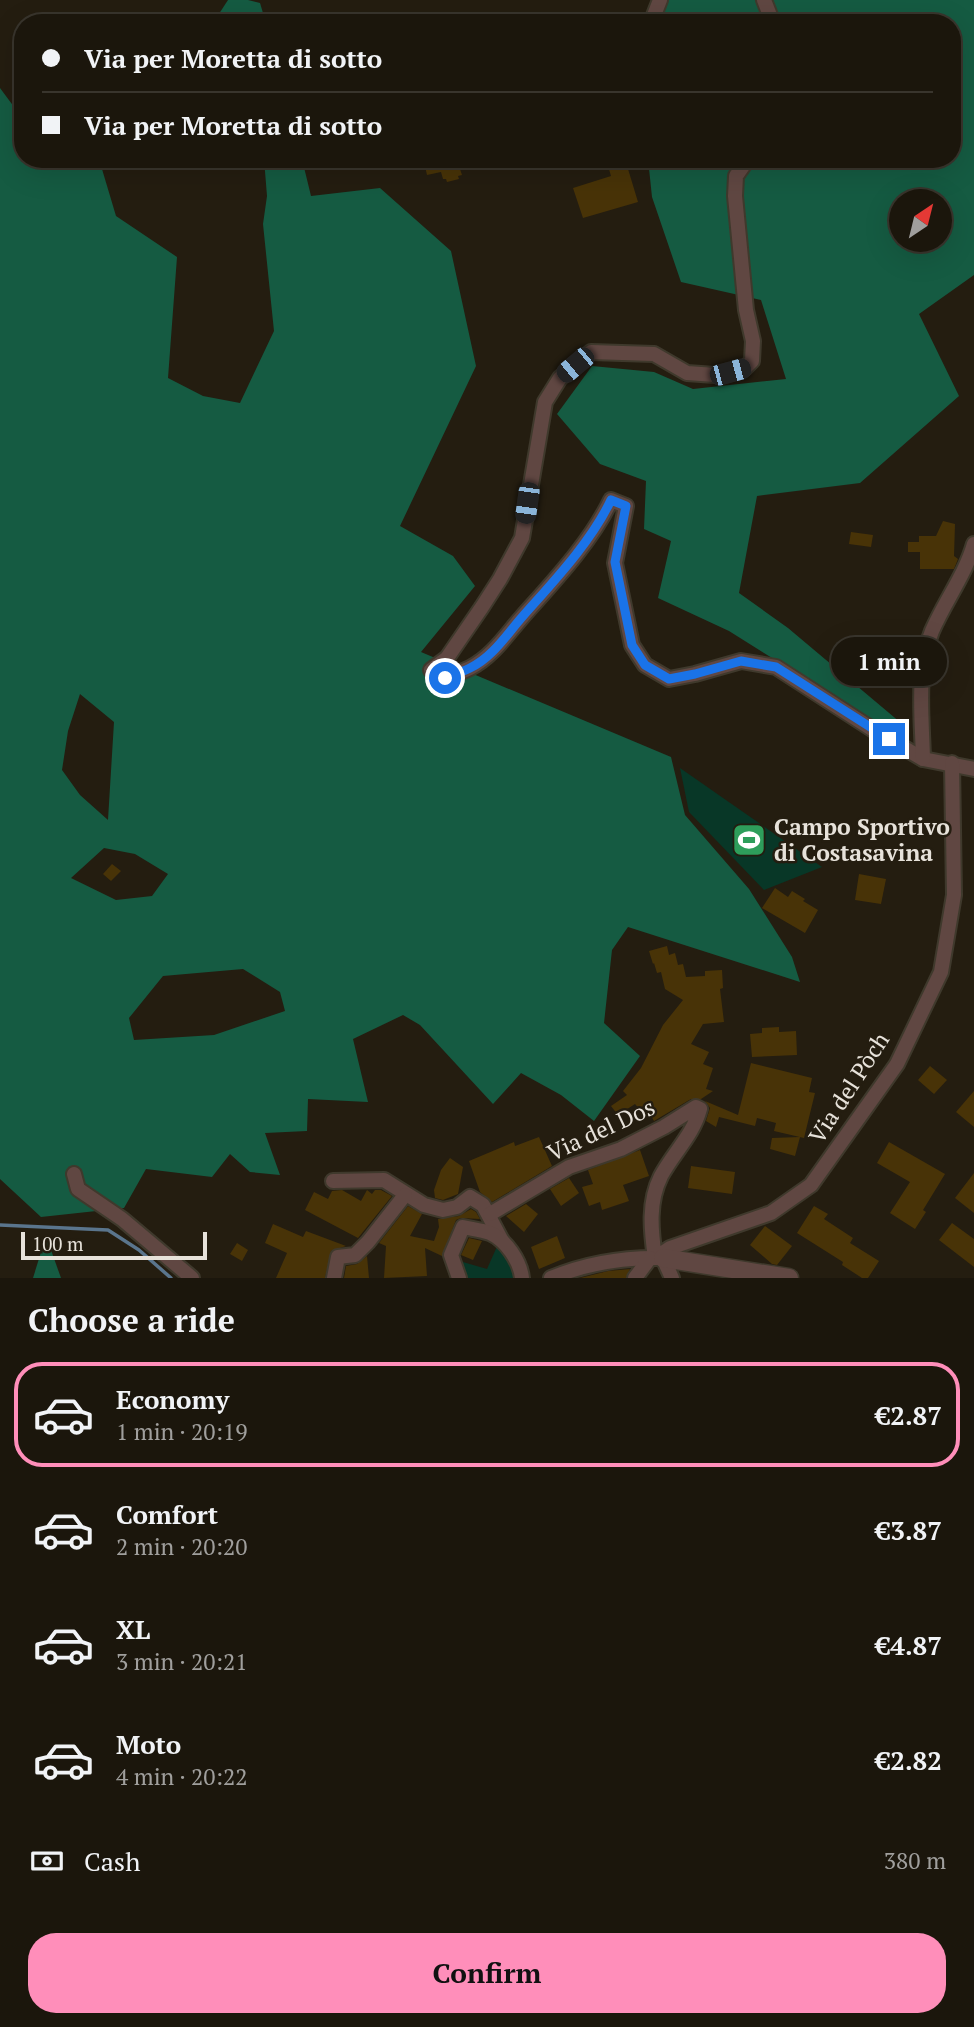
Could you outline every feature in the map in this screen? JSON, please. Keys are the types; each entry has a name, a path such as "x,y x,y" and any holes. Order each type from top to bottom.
{"street":[{"path":"742,168 736,176 735,196 746,310 753,341 751,361 745,368 715,376 687,373 654,354 591,352 560,378 545,402 522,538 500,579 447,658 431,670 445,678 471,668 503,642 550,588 603,516 611,500 626,506 615,562 632,645 645,665 669,679 741,661 776,667 861,723 923,758 974,769"},
{"path":"923,758 923,665 932,633 969,561 974,544"},
{"name":"Via del Pòch","path":"656,1258 670,1248 771,1213 811,1185 897,1064 941,972 954,895 952,763"},
{"name":"Via del Dos","path":"490,1214 569,1167 621,1149 696,1107 700,1109 695,1125 662,1175 653,1194 651,1228 656,1258"},
{"path":"74,1174 78,1189 122,1219 191,1278"},
{"path":"333,1181 384,1180 424,1205 443,1210 457,1207 470,1197 483,1205 490,1214 502,1241 521,1269 522,1278"},
{"path":"334,1278 338,1257 355,1255 405,1195"},
{"path":"459,1278 451,1255 463,1227 490,1233 502,1241"},
{"path":"635,1278 656,1258"},
{"path":"656,1258 672,1278"},
{"path":"551,1278 611,1259 656,1258 789,1278"}],"green space":[{"path":"228,0 248,0 260,3 263,14 219,14"},
{"path":"663,0 974,0 974,275 919,314 959,396 860,483 757,496 739,593 788,628 901,723 911,745 729,631 658,598 671,541 644,529 646,481 600,464 557,414 592,366 654,372 693,389 786,379 761,300 681,282 652,197 649,168 961,168 961,14 656,14"},
{"path":"0,88 14,107 14,168 102,168 116,216 177,257 168,378 203,396 240,403 274,331 263,224 267,196 265,168 304,168 311,196 380,188 451,251 476,366 400,526 453,556 475,586 421,652 671,757 685,815 749,889 792,957 800,982 628,927 612,950 604,1023 640,1056 594,1121 561,1095 521,1073 493,1104 420,1025 403,1015 353,1039 368,1102 308,1099 307,1131 265,1133 280,1175 250,1172 230,1154 212,1177 146,1169 124,1208 41,1217 0,1179","holes":["80,694 114,722 108,820 80,795 62,770 68,731","104,848 135,854 168,874 152,896 116,900 71,878","243,969 280,992 285,1011 214,1035 134,1040 129,1018 163,976"]},
{"name":"Campo Sportivo di Costasavina","path":"680,768 822,867 764,890 689,812"},
{"path":"46,1236 61,1278 33,1278"},
{"path":"499,1242 520,1278 461,1278 456,1260 487,1269"}],"building":[{"path":"425,168 460,168 462,175 458,176 459,179 447,182 441,172 427,175"},
{"path":"609,168 628,168 638,202 583,218 573,188 611,176"},
{"path":"943,521 955,524 954,556 958,559 954,569 920,569 920,552 908,552 908,542 919,542 919,536 936,536"},
{"path":"851,532 873,535 871,547 849,544"},
{"path":"112,864 121,871 111,881 103,874"},
{"path":"859,874 886,879 881,904 855,900"},
{"path":"775,888 788,897 792,891 818,910 805,933 762,908"},
{"path":"667,946 669,955 675,953 678,965 683,964 686,977 705,976 705,971 722,970 723,988 720,989 724,1022 703,1024 691,1044 709,1052 703,1064 713,1068 706,1089 713,1091 701,1099 691,1099 654,1121 646,1107 642,1112 635,1104 618,1115 611,1106 627,1095 623,1091 641,1068 663,1025 683,1000 665,989 661,972 657,973 649,951"},
{"path":"779,1027 779,1032 796,1031 797,1055 752,1057 750,1034 762,1033 762,1028"},
{"path":"751,1063 812,1078 809,1092 815,1093 804,1138 774,1131 776,1123 757,1118 755,1126 719,1117 716,1127 706,1121 710,1108 705,1101 738,1115"},
{"path":"930,1066 947,1080 934,1094 918,1080"},
{"path":"974,1091 974,1127 956,1112"},
{"path":"539,1137 552,1166 492,1202 480,1192 469,1161 514,1142 515,1146"},
{"path":"800,1137 795,1156 770,1149 772,1138"},
{"path":"889,1142 945,1174 915,1229 890,1213 910,1182 877,1163"},
{"path":"640,1150 649,1176 623,1185 629,1201 602,1210 600,1202 589,1206 582,1187 593,1184 588,1170"},
{"path":"450,1158 463,1167 458,1194 443,1200 435,1198 434,1190 441,1170"},
{"path":"691,1166 735,1172 732,1194 688,1188"},
{"path":"974,1173 974,1213 955,1198"},
{"path":"569,1178 579,1193 561,1206 550,1189"},
{"path":"342,1190 361,1201 367,1190 372,1194 375,1190 381,1190 392,1196 358,1238 305,1210 314,1192 328,1199 332,1191"},
{"path":"526,1204 538,1214 524,1232 506,1216"},
{"path":"408,1206 422,1214 410,1236 434,1241 439,1227 438,1219 459,1216 471,1209 480,1219 456,1220 442,1256 425,1248 427,1276 384,1278 386,1246 379,1243"},
{"path":"814,1206 828,1214 824,1219 853,1238 850,1243 879,1261 868,1278 862,1278 842,1265 843,1262 797,1233"},
{"path":"952,1223 974,1239 974,1267 939,1240"},
{"path":"273,1224 303,1237 306,1231 346,1246 331,1251 325,1278 276,1278 287,1253 265,1243"},
{"path":"765,1226 792,1246 777,1265 772,1264 750,1245"},
{"path":"557,1236 565,1258 539,1269 531,1247"},
{"path":"469,1238 482,1241 473,1260 461,1255"},
{"path":"237,1243 248,1250 242,1261 230,1254"},
{"path":"367,1256 369,1278 344,1278 346,1266 357,1264"},
{"path":"630,1269 626,1278 580,1278 608,1271"}],"waterway":[{"path":"0,1225 108,1230 139,1250 171,1278"}],"place":[{"name":"Campo Sportivo di Costasavina","path":"749,840"}],"route":[{"path":"445,678 471,668 503,642 550,588 603,516 611,500 626,506 615,562 632,645 645,665 669,679 741,661 776,667 889,739"}]}
